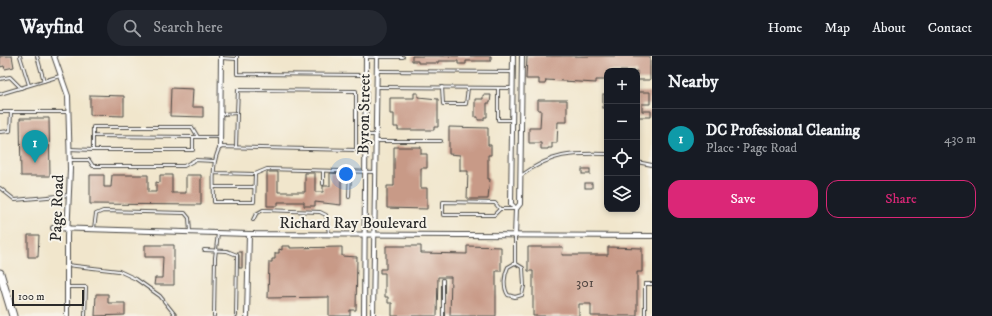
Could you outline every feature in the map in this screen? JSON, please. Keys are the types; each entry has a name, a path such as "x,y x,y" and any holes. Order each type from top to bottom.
{"main road":[{"path":"0,273 13,316"}],"street":[{"name":"Page Road","path":"54,56 68,96 70,160 67,316"},
{"path":"513,56 511,204 516,209"},
{"path":"515,236 516,209 520,204 522,56"},
{"path":"220,147 221,57"},
{"name":"Byron Street","path":"364,316 366,57"},
{"name":"Byron Street","path":"373,316 376,57"},
{"name":"Richard Ray Boulevard","path":"53,228 249,234 652,236"},
{"path":"247,316 249,234"},
{"path":"364,300 373,301"}],"lane":[{"path":"20,56 29,86"},
{"path":"37,56 44,81"},
{"path":"221,57 237,57 237,74 366,75"},
{"path":"366,57 403,57"},
{"path":"376,70 512,72"},
{"path":"0,94 61,76"},
{"path":"0,80 10,77 21,88"},
{"path":"376,87 512,88"},
{"path":"442,87 443,104 466,104 468,88"},
{"path":"498,88 498,120 512,120"},
{"path":"236,147 238,90 356,91 356,150 220,147 214,156 214,202 254,202 255,174"},
{"path":"0,112 68,112"},
{"path":"0,132 10,131 11,112"},
{"path":"220,114 237,113"},
{"path":"93,150 93,127 192,128 198,137"},
{"path":"365,135 376,135"},
{"path":"93,136 220,137"},
{"path":"69,149 193,150 193,137"},
{"path":"375,141 441,141"},
{"path":"520,176 544,161 573,153 604,154"},
{"path":"70,160 89,160 93,166 184,166 195,160 214,161"},
{"path":"640,163 652,165"},
{"path":"214,173 255,174 267,169 375,172"},
{"path":"323,170 323,184"},
{"path":"349,198 350,171"},
{"path":"214,187 254,187"},
{"path":"0,188 15,200 69,196"},
{"path":"500,209 495,203 443,202 443,215 494,215 500,209 516,209"},
{"path":"253,220 256,214 263,210 320,212 326,215 329,234"},
{"path":"94,230 96,214 104,211 185,213 189,218 190,232"},
{"path":"214,316 215,258 218,233"},
{"path":"515,236 515,264"},
{"path":"204,250 227,251 237,255 236,316"},
{"path":"515,264 523,268 524,286 522,295 515,297 508,295 505,291 505,274 508,267 515,264"},
{"path":"67,265 120,271 136,279 160,296 175,316"},
{"path":"443,280 443,316"},
{"path":"644,316 645,284 652,284"},
{"path":"67,287 86,287 85,316"}],"building":[{"path":"0,56 12,56 14,67 5,69 4,66 0,67"},
{"path":"412,56 491,56 491,61 466,61 466,64 458,64 458,61 418,63 418,61 412,61"},
{"path":"527,56 650,56 650,80 640,80 640,68 604,68 604,80 596,80 596,83 546,80 545,84 539,84 539,79 526,79"},
{"path":"171,88 193,89 192,107 203,107 203,117 170,116"},
{"path":"640,92 650,92 650,104 642,104 642,111 651,111 651,117 640,117"},
{"path":"414,93 418,93 418,97 438,99 438,127 434,127 434,130 398,130 398,127 394,127 394,114 390,114 390,98 414,98"},
{"path":"603,94 604,94 604,108"},
{"path":"90,95 124,96 124,116 90,115"},
{"path":"483,95 491,95 490,103 487,103 487,117 484,117 484,120 478,120 478,117 475,117 475,99 483,99"},
{"path":"538,100 567,100 567,122 558,122 557,143 552,143 552,148 548,149 541,149 541,143 529,143 529,128 540,128 541,110 538,110"},
{"path":"20,118 49,118 50,176 21,176"},
{"path":"449,127 488,128 488,145 491,145 491,155 488,155 488,179 490,179 488,199 467,199 468,171 460,171 460,155 449,154"},
{"path":"394,147 421,147 421,154 427,154 427,168 421,168 421,188 427,188 427,209 387,208 387,186 394,186"},
{"path":"582,169 590,169 590,174 582,174"},
{"path":"267,172 278,172 278,192 305,192 305,173 315,173 315,192 323,192 323,186 330,186 330,173 341,174 341,205 315,202 315,206 304,206 304,202 278,202 278,206 267,206"},
{"path":"90,175 104,175 104,187 111,187 112,175 148,175 148,192 156,192 156,182 160,183 160,175 172,175 172,193 186,193 186,175 201,175 201,205 90,204"},
{"path":"585,183 592,183 592,188 585,188"},
{"path":"28,235 39,235 38,257 28,257"},
{"path":"145,245 174,245 174,285 154,285 155,278 162,278 163,257 145,257"},
{"path":"282,246 290,246 290,248 342,247 342,256 357,257 356,310 350,310 350,316 329,316 329,297 268,298 269,262 272,262 272,259 275,259 275,253 279,253 279,249 282,250"},
{"path":"386,246 421,246 421,253 467,254 467,246 501,247 501,271 496,271 496,316 450,316 451,277 438,277 437,316 392,316 392,303 388,303 388,297 385,297 385,273 380,273 380,269 386,269"},
{"path":"528,247 563,247 562,255 608,255 608,247 642,248 642,272 637,272 637,316 591,316 591,304 579,304 579,316 533,316 533,271 528,271"},
{"path":"237,252 242,252 242,268 239,268 239,255"},
{"path":"96,294 108,294 108,303 125,303 125,315 95,316"}],"place":[{"name":"DC Professional Cleaning","path":"35,163"}]}
